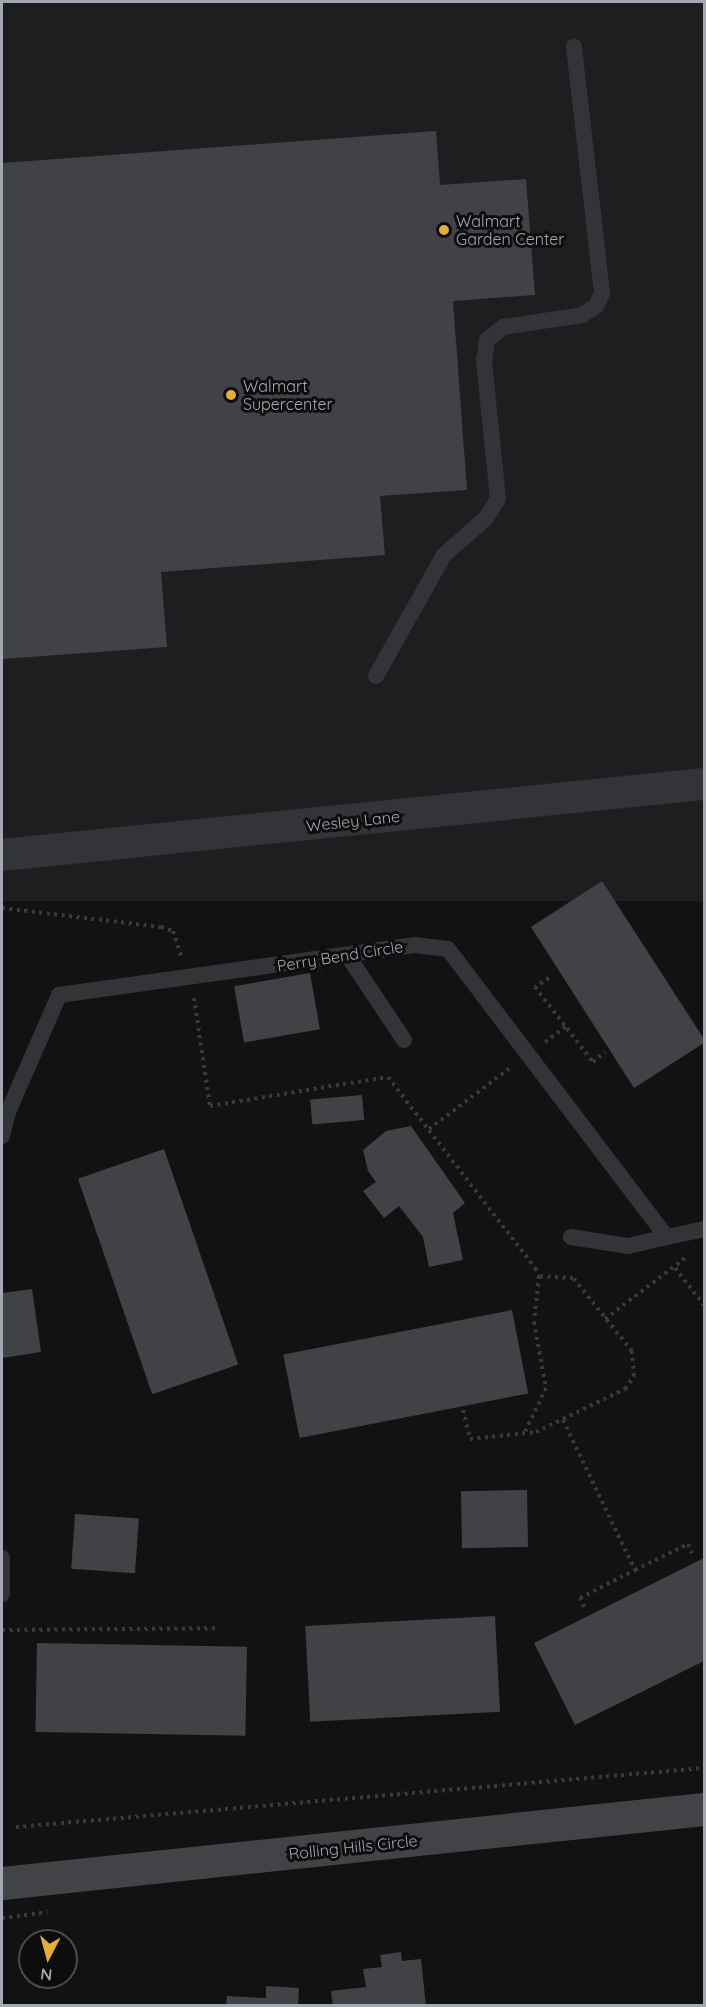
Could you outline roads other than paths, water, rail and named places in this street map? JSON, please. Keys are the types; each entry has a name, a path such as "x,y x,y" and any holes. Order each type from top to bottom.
{"main road":[{"name":"Rolling Hills Circle","path":"2,1883 705,1809"}],"street":[{"name":"Wesley Lane","path":"2,855 705,784"}],"lane":[{"path":"376,676 444,555 486,518 498,499 484,362 487,339 503,327 582,315 596,306 602,293 574,47"},
{"name":"Perry Bend Circle","path":"2,1136 8,1112 58,995 415,945 448,949 667,1237"},
{"path":"348,956 404,1040"},
{"path":"571,1237 628,1245 705,1229"},
{"path":"2,1558 2,1594"}],"place":[{"name":"Walmart Garden Center","path":"444,230"},
{"name":"Walmart Supercenter","path":"231,395"}]}
